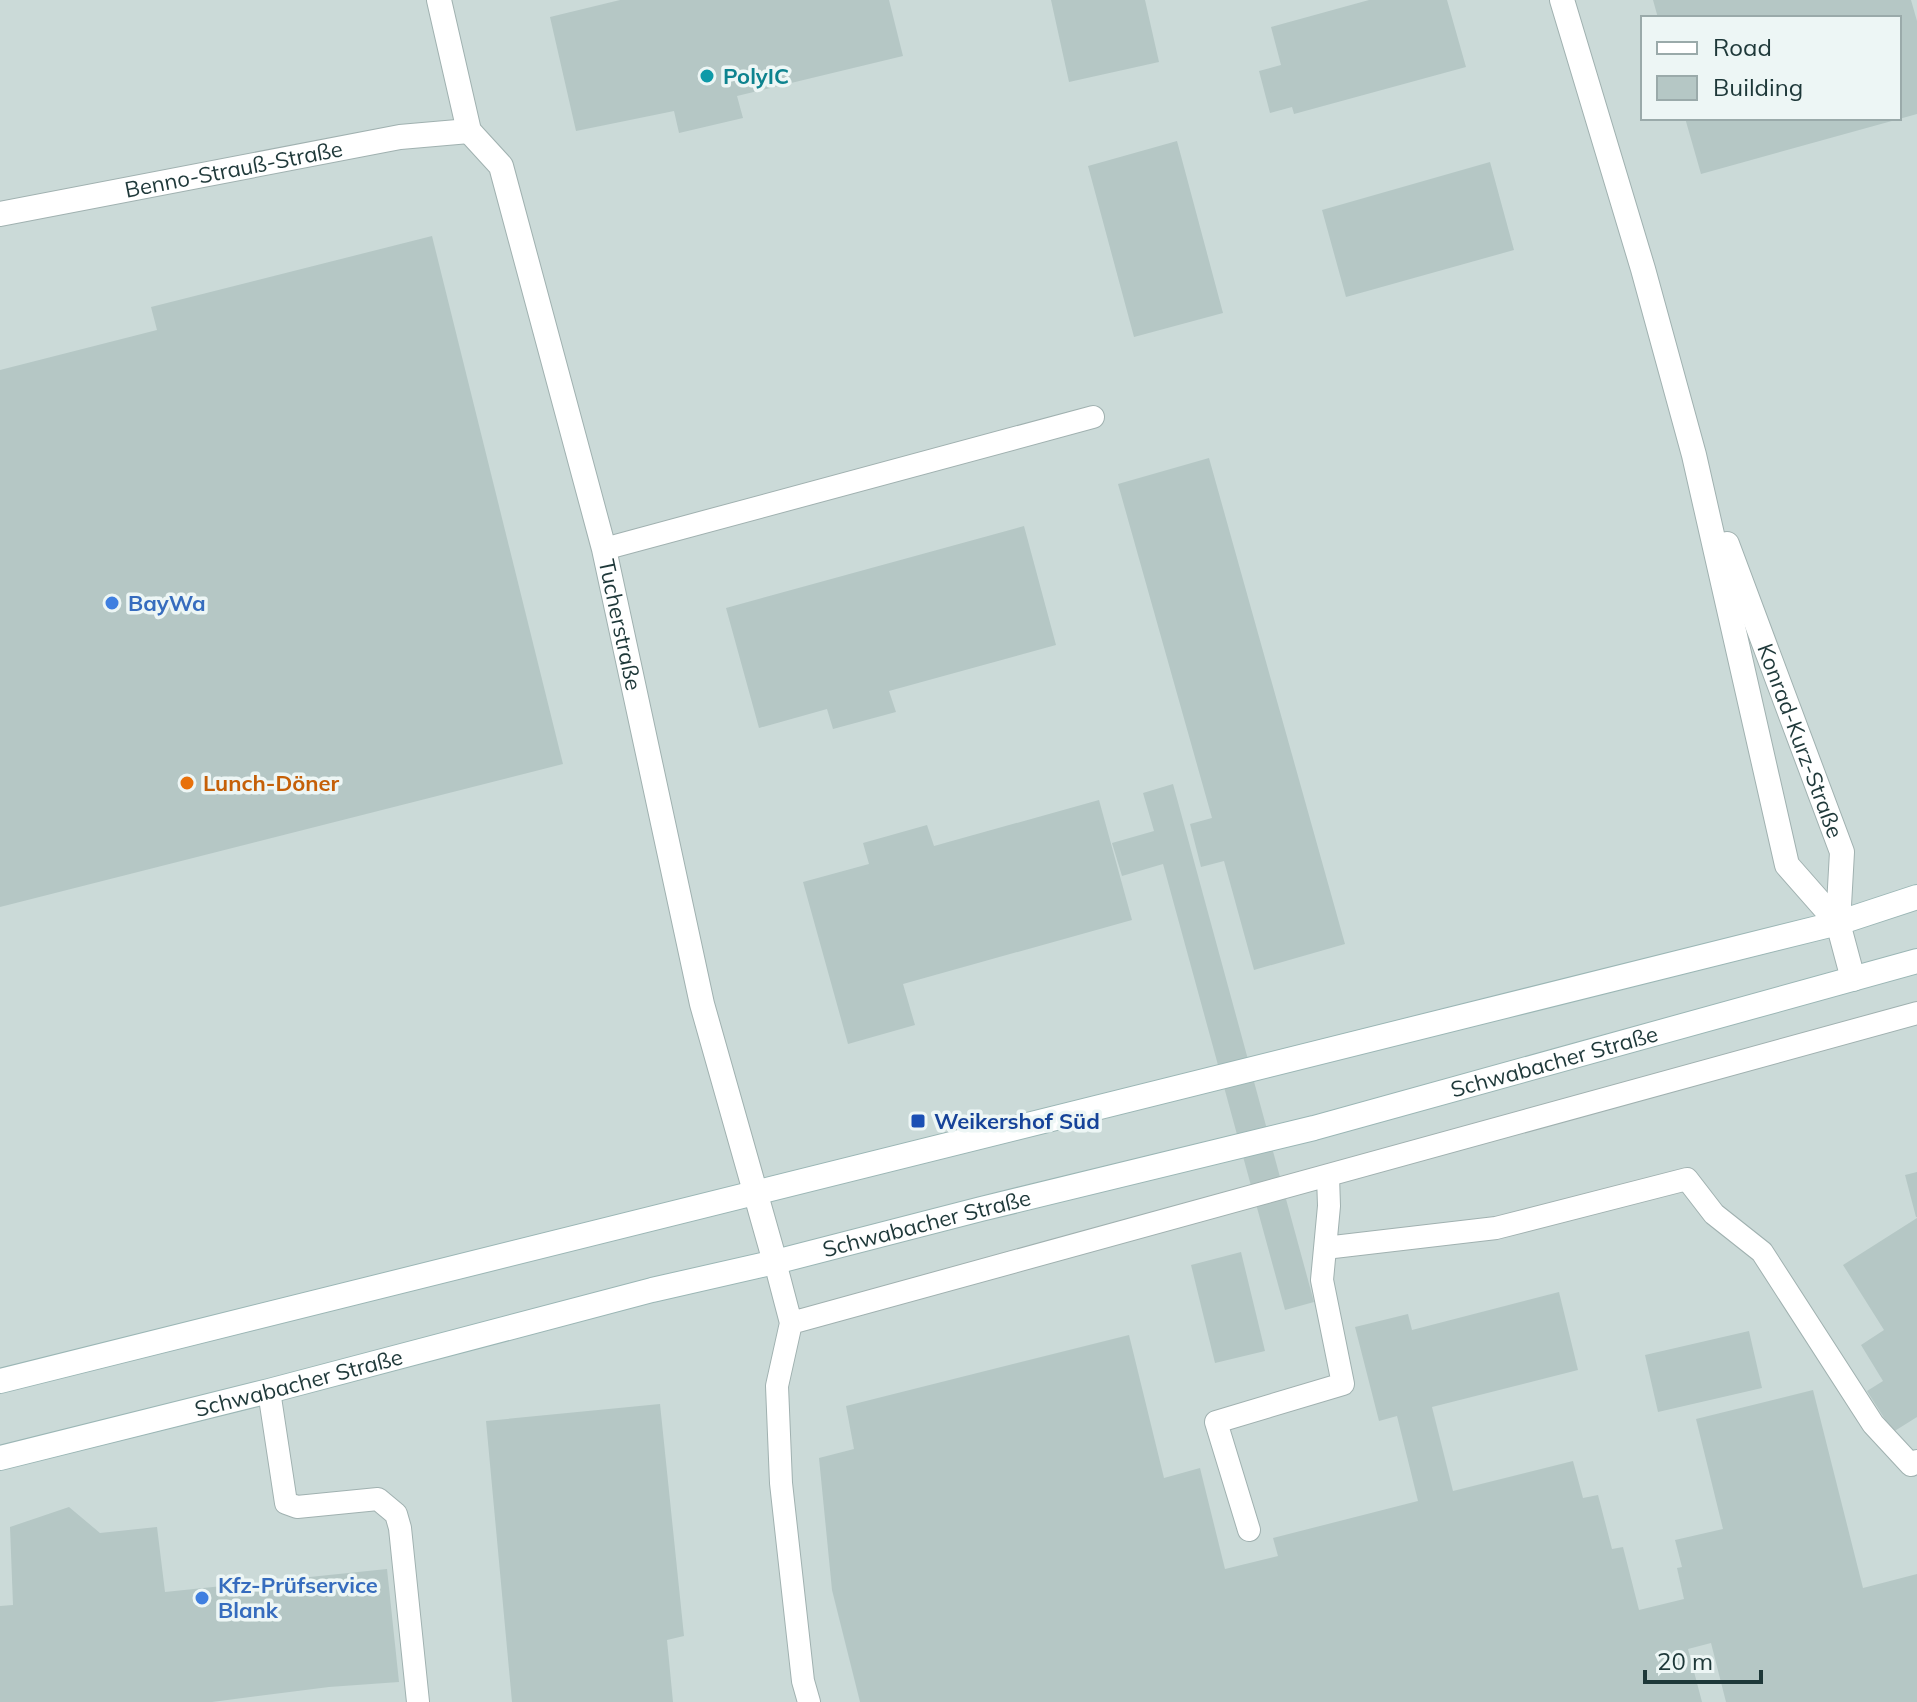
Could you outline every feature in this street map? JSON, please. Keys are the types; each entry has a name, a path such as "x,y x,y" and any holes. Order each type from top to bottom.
{"main road":[{"name":"Tucherstraße","path":"439,0 469,131 501,166 604,549 702,1004 758,1193 775,1262"},
{"name":"Konrad-Kurz-Straße","path":"1562,0 1643,269 1694,455 1787,865 1838,923"},
{"name":"Benno-Strauß-Straße","path":"0,214 400,137 469,131"},
{"name":"Konrad-Kurz-Straße","path":"1694,455 1842,852 1838,923"},
{"path":"0,1381 1838,923 1917,897"},
{"path":"1838,923 1853,979"},
{"name":"Schwabacher Straße","path":"0,1458 652,1290 1314,1128 1917,961"}],"lane":[{"path":"604,549 1093,417"},
{"path":"791,1323 1917,1013"},
{"path":"1249,1530 1216,1422 1343,1384 1322,1280 1329,1206 1328,1176"},
{"path":"1325,1248 1496,1228 1687,1179 1714,1214 1762,1252 1873,1424 1911,1465 1917,1461"},
{"path":"775,1262 791,1323 777,1386 781,1483 803,1681 809,1702"},
{"path":"269,1391 286,1503 297,1507 378,1499 396,1514 418,1702"}],"shaded area":[{"path":"0,0 1917,0 1917,1702 0,1702"}],"building":[{"name":"PolyIC","path":"620,0 889,0 903,56 737,96 743,118 679,133 674,111 576,131 550,17"},
{"path":"1051,0 1145,0 1159,62 1069,82"},
{"path":"1369,0 1447,0 1466,67 1294,114 1292,107 1270,113 1259,71 1281,65 1271,27"},
{"path":"1653,0 1911,0 1917,21 1917,114 1901,118 1901,16 1657,16"},
{"path":"1686,120 1895,120 1701,174"},
{"path":"1177,141 1223,313 1134,337 1088,166"},
{"path":"1490,162 1514,250 1346,297 1322,210"},
{"path":"432,236 563,764 0,907 0,370 157,330 151,307"},
{"path":"1209,458 1345,944 1254,970 1224,861 1201,867 1190,824 1212,818 1118,484"},
{"path":"1024,526 1056,645 889,691 896,712 833,729 827,709 759,728 726,608"},
{"path":"1173,784 1314,1302 1285,1310 1163,864 1122,876 1112,843 1154,831 1143,793"},
{"path":"1099,800 1132,920 903,984 915,1025 848,1044 803,882 869,864 863,843 927,825 934,846"},
{"path":"1917,1172 1917,1217 1916,1217 1905,1175"},
{"path":"1917,1218 1917,1417 1893,1432 1867,1391 1883,1381 1861,1345 1884,1330 1843,1265"},
{"path":"1241,1252 1265,1351 1215,1363 1191,1265"},
{"path":"1559,1292 1578,1370 1432,1407 1453,1491 1573,1461 1583,1498 1598,1495 1612,1549 1623,1547 1639,1610 1684,1599 1677,1568 1682,1567 1675,1540 1723,1529 1696,1419 1813,1390 1863,1588 1917,1574 1917,1702 1726,1702 1711,1643 1688,1649 1702,1702 860,1702 832,1590 819,1458 854,1449 846,1406 1129,1335 1164,1478 1200,1468 1225,1569 1278,1556 1273,1538 1418,1501 1397,1416 1379,1421 1355,1327 1408,1314 1412,1330"},
{"path":"1749,1331 1762,1388 1658,1412 1645,1355"},
{"path":"660,1404 684,1636 667,1640 673,1702 512,1702 486,1421"},
{"name":"Kfz-Prüfservice Blank","path":"69,1507 100,1533 157,1527 165,1592 387,1569 399,1682 329,1687 212,1702 0,1702 0,1606 13,1605 10,1527"}],"place":[{"name":"PolyIC","path":"707,76"},
{"name":"BayWa","path":"112,603"},
{"name":"Lunch-Döner","path":"187,783"},
{"name":"Weikershof Süd","path":"918,1121"},
{"name":"Kfz-Prüfservice Blank","path":"202,1598"}]}
